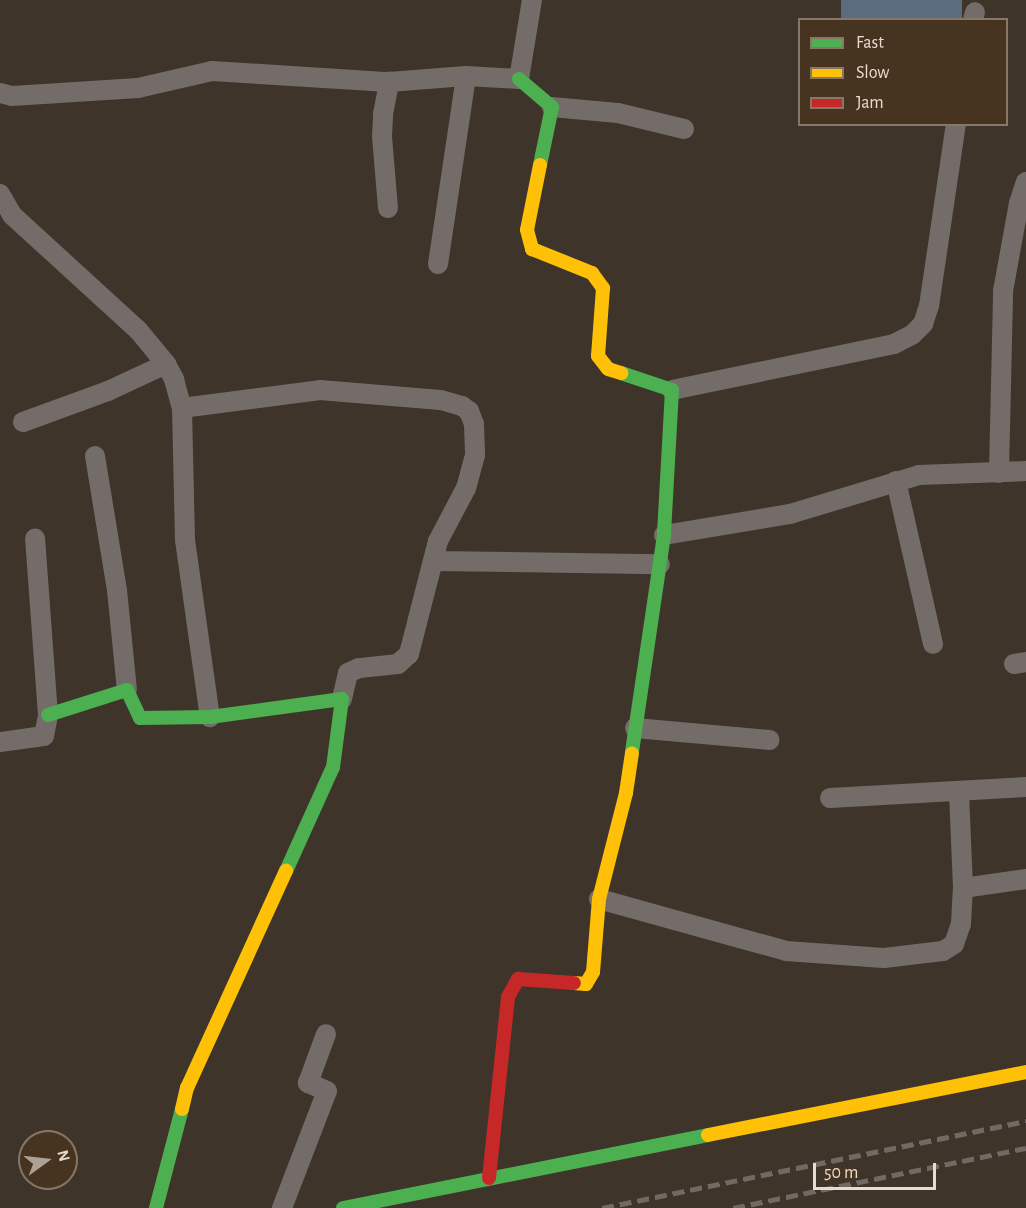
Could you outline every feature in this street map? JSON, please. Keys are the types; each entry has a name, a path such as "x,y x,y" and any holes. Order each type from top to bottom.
{"street":[{"path":"519,80 532,0"},
{"path":"0,93 12,96 138,87 212,71 389,82 466,76 519,80 552,107 618,113 684,129"},
{"path":"438,264 466,76"},
{"path":"388,208 382,114 389,82"},
{"path":"552,107 527,230 532,249 592,273 603,288 598,356 608,369 672,390 894,344 912,335 923,324 929,306 956,126"},
{"path":"999,473 1003,291 1019,203 1026,182"},
{"path":"0,194 9,223 138,330 166,364 174,379 182,408 185,540 210,717"},
{"path":"23,422 108,391 166,364"},
{"path":"156,1208 187,1088 333,767 342,699 348,673 359,668 398,664 409,654 438,541 466,488 476,454 474,424 469,411 462,406 441,400 320,390 182,408"},
{"path":"489,1178 508,997 518,979 586,984 593,972 599,898 626,793 664,535 672,390"},
{"path":"95,456 117,590 128,690 140,718 210,717 342,699"},
{"path":"664,535 790,514 919,475 1026,471"},
{"path":"896,482 933,644"},
{"path":"0,742 44,736 48,715 35,538"},
{"path":"433,561 660,564"},
{"path":"48,715 128,690"},
{"path":"636,728 769,740"},
{"path":"830,798 1026,788"},
{"path":"599,898 786,951 884,958 943,951 954,944 961,924 963,888 959,791"},
{"path":"963,888 1026,879"},
{"path":"282,1208 327,1091 308,1083 326,1034"},
{"path":"343,1208 1026,1072"}],"water":[{"path":"841,0 962,0 962,18 841,18"}],"railway":[{"path":"602,1208 1026,1121"},
{"path":"733,1208 1026,1148"}],"traffic: fast":[{"path":"519,79 552,107 540,165"},
{"path":"621,373 672,390 664,535 632,753"},
{"path":"48,715 127,690 140,718 210,717 342,699 333,767 286,871"},
{"path":"156,1208 182,1109"},
{"path":"343,1208 708,1135"}],"traffic: slow":[{"path":"540,165 527,230 532,249 592,273 603,288 598,356 608,369 621,373"},
{"path":"574,983 586,984 593,972 599,899 626,793 632,753"},
{"path":"182,1109 187,1088 286,871"},
{"path":"708,1135 1026,1072"}],"traffic: jam":[{"path":"489,1178 508,997 518,979 574,983"}]}
